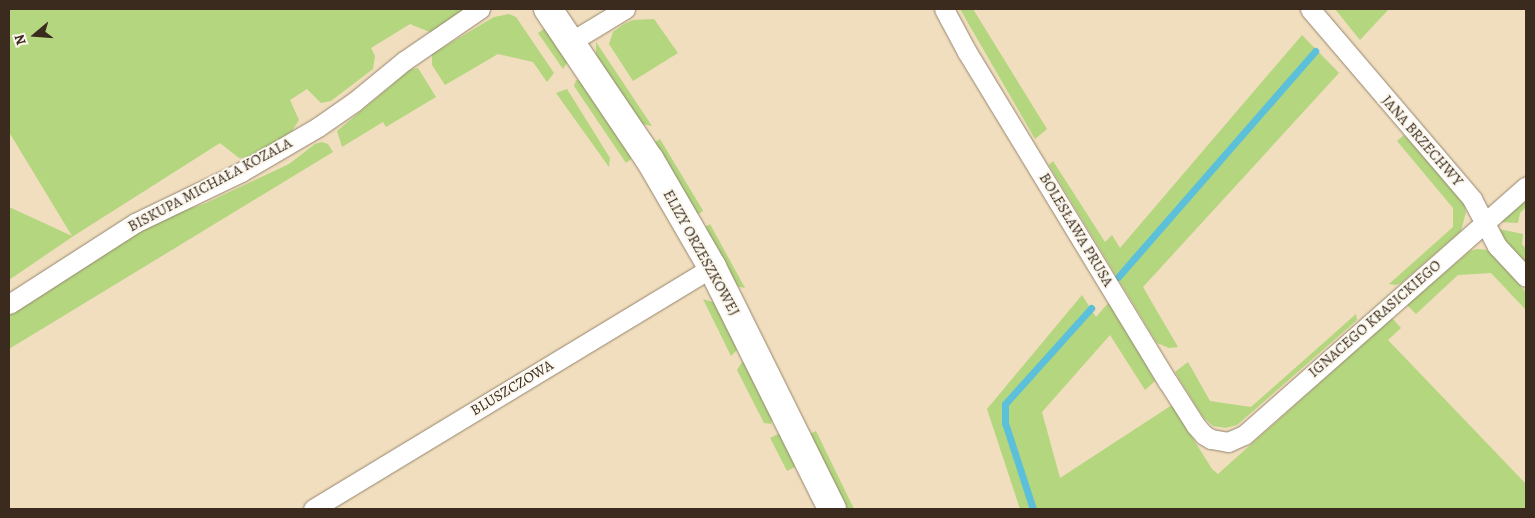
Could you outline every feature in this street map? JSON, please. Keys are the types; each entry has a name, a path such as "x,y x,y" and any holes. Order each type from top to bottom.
{"street":[{"name":"BISKUPA MICHAŁA KOZALA","path":"9,304 135,223 241,172 318,127 354,102 404,61 480,9"},
{"name":"ELIZY ORZESZKOWEJ","path":"548,9 572,41 650,160 712,267 832,509"},
{"path":"572,41 625,9"},
{"name":"BOLESŁAWA PRUSA","path":"944,9 967,52 1168,382 1204,435 1219,441"},
{"name":"JANA BRZECHWY","path":"1310,9 1472,199 1497,246 1526,277"},
{"name":"IGNACEGO KRASICKIEGO","path":"1219,441 1228,442 1244,435 1526,186"},
{"name":"BLUSZCZOWA","path":"313,509 712,267"}],"green space":[{"path":"9,9 471,9 432,33 410,24 371,48 375,56 373,69 331,101 321,103 307,89 290,100 299,120 292,131 250,158 239,158 220,143 72,237 9,280 9,207 72,236 9,132"},
{"path":"960,9 973,9 1047,129 1035,139"},
{"path":"1335,9 1389,9 1360,40"},
{"path":"509,14 516,17 554,73 547,82 533,62 498,54 445,85 432,65 432,54 494,17"},
{"path":"654,19 678,53 633,81 609,44 613,32 633,20"},
{"path":"545,28 566,59 567,63 563,69 538,33"},
{"path":"1302,35 1339,73 1143,287 1178,347 1169,348 1157,343 1049,165 1053,161 1105,242 1112,235 1120,248"},
{"path":"596,42 652,126 642,124 596,55"},
{"path":"418,68 436,97 386,127 383,122 342,147 337,131 411,69"},
{"path":"576,80 582,81 630,155 631,159 626,163 574,86"},
{"path":"567,89 610,158 609,167 556,93"},
{"path":"1404,135 1463,201 1466,212 1461,231 1401,283 1396,285 1389,284 1453,227 1453,208 1397,141"},
{"path":"660,139 703,211 696,216 652,144"},
{"path":"322,142 328,144 333,152 9,349 9,312 135,231 160,219 206,203 289,164 315,144"},
{"path":"1526,197 1526,207 1520,213 1518,223 1501,222"},
{"path":"710,224 745,288 736,286 703,228"},
{"path":"1499,229 1523,234 1522,244 1526,249 1526,264 1504,239"},
{"path":"1477,249 1487,250 1493,255 1526,292 1526,310 1491,273 1458,275 1416,314 1407,305 1470,251"},
{"path":"1082,295 1096,317 1110,301 1155,381 1145,390 1110,335 1042,412 1060,478 1172,405 1212,469 1218,474 1392,318 1401,328 1388,340 1526,484 1526,509 1020,509 987,409"},
{"path":"703,299 716,303 738,349 731,356"},
{"path":"1356,314 1357,320 1237,425 1226,428 1213,426 1203,417 1175,372 1188,362 1210,401 1251,407"},
{"path":"742,362 745,363 773,416 771,424 764,423 737,370"},
{"path":"816,431 854,509 846,509 810,434"},
{"path":"780,433 797,466 787,471 770,438"}],"waterway":[{"path":"1118,277 1315,51"},
{"path":"1033,509 1005,423 1005,404 1091,308"}]}
